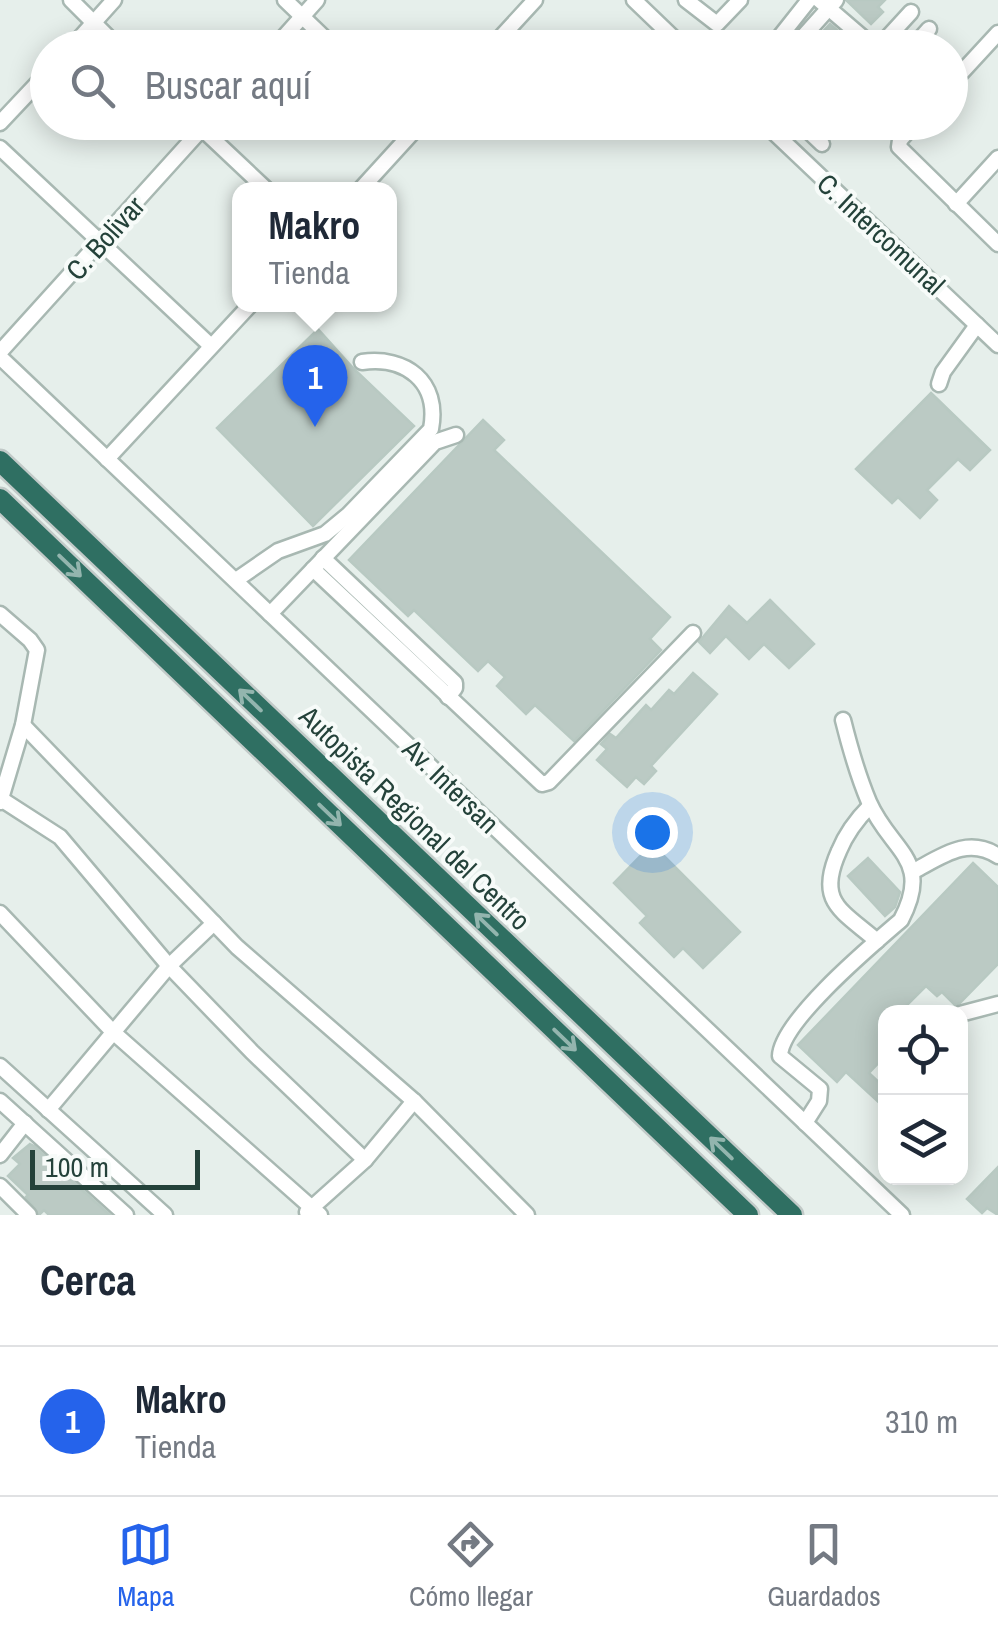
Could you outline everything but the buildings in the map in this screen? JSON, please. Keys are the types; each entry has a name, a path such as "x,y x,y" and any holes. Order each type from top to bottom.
{"highway":[{"name":"Autopista Regional del Centro","path":"0,461 792,1215"},
{"name":"Autopista Regional del Centro","path":"0,498 748,1215"}],"street":[{"path":"71,0 101,30"},
{"path":"87,30 114,0"},
{"path":"284,0 316,30"},
{"path":"290,30 317,0"},
{"path":"508,30 535,0"},
{"path":"634,0 665,30"},
{"path":"686,0 717,24 740,0"},
{"path":"785,30 809,0"},
{"path":"807,30 828,3 857,30"},
{"path":"894,30 910,12"},
{"path":"968,65 998,33"},
{"path":"0,123 30,91"},
{"name":"C. Bolivar","path":"0,354 189,140"},
{"path":"217,140 259,182"},
{"path":"367,182 404,140"},
{"name":"C. Intercomunal","path":"782,140 998,345"},
{"path":"818,140 822,144"},
{"path":"900,140 898,147 998,244"},
{"path":"0,148 211,346"},
{"path":"956,204 998,158"},
{"path":"107,459 244,312"},
{"path":"939,384 978,325"},
{"name":"Av. Intersan","path":"0,354 902,1215"},
{"path":"236,580 278,552 326,534 431,429 429,396 413,371 383,359 362,362"},
{"path":"270,614 435,442 456,435"},
{"path":"318,564 454,682 455,688 448,696 545,784 693,633"},
{"path":"0,614 37,650 23,725 3,776 0,800 60,837 169,966 365,1160"},
{"path":"806,1123 820,1089 780,1056 781,1044 798,1017 901,920 912,900 914,870 870,806 844,720"},
{"path":"23,725 237,946 414,1101 527,1215"},
{"path":"870,806 846,834 828,874 829,892 840,909 877,940"},
{"path":"914,870 969,845 998,856"},
{"path":"0,913 113,1032 312,1213 365,1160 414,1101"},
{"path":"48,1110 169,966 214,922"},
{"path":"968,1012 998,1004"},
{"path":"0,1066 164,1215"},
{"path":"0,1100 126,1215"},
{"path":"0,1155 25,1124"},
{"path":"0,1186 28,1215"}],"place":[{"name":"Makro","path":"315,427"}]}
